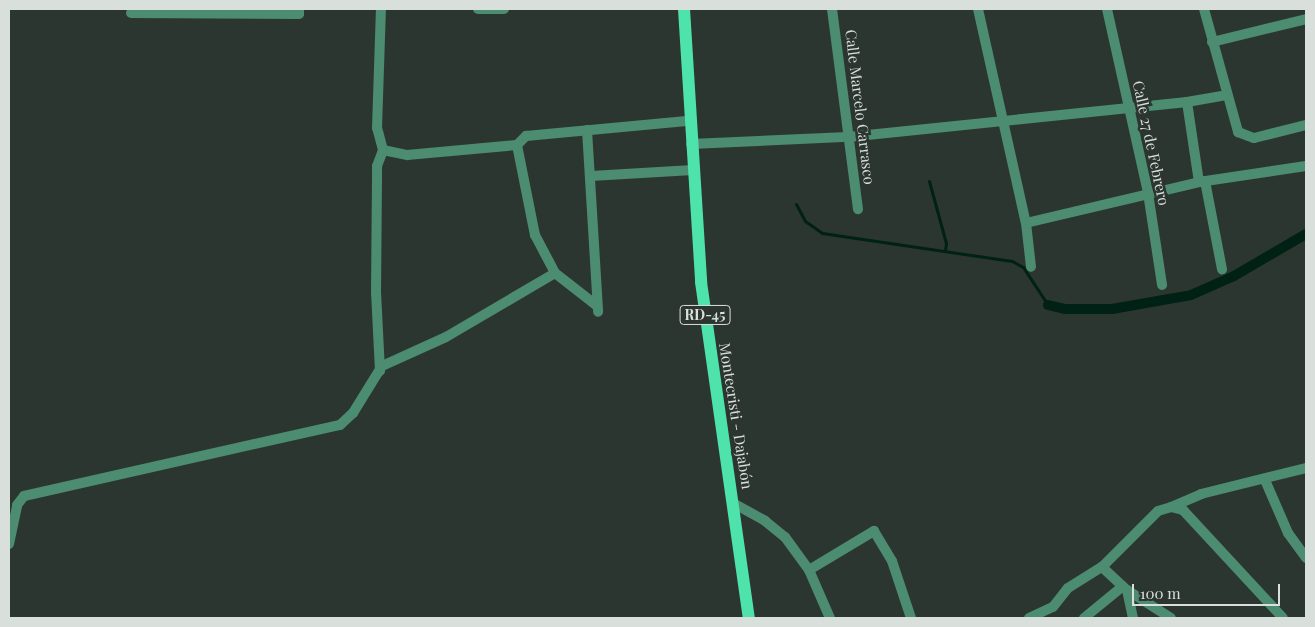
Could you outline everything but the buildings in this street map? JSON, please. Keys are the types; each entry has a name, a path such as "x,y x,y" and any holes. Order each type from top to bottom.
{"main road":[{"name":"Montecristi - Dajabón","path":"684,9 691,144 708,350 733,503 749,618"}],"street":[{"path":"131,13 299,14 299,9"},
{"path":"380,9 378,128 383,150 377,166 376,293 380,371"},
{"path":"478,9 504,9"},
{"name":"Calle Marcelo Carrasco","path":"832,9 858,209"},
{"path":"978,9 1026,223 1031,267"},
{"name":"Calle 27 de Febrero","path":"1107,9 1148,193 1162,285"},
{"path":"1204,9 1226,95 1238,132 1243,136 1254,138 1306,125"},
{"path":"1212,42 1306,19"},
{"path":"691,144 848,137 1187,102 1226,95"},
{"path":"1187,102 1202,182 1222,269"},
{"path":"383,150 407,154 517,145 526,136 690,121"},
{"path":"517,145 535,235 555,273 597,308 587,130"},
{"path":"1026,223 1148,193 1202,182 1306,166"},
{"path":"591,176 693,170"},
{"path":"9,544 17,505 24,496 340,426 352,413 382,366 446,337 555,273"},
{"path":"1029,618 1053,607 1068,588 1102,567 1158,511 1201,494 1265,480 1306,468"},
{"path":"1265,480 1288,533 1306,558"},
{"path":"733,503 765,521 785,537 809,570 830,618"},
{"path":"1171,507 1183,510 1283,618"},
{"path":"809,570 874,531 892,561 911,618"},
{"path":"1102,567 1125,588 1172,618"},
{"path":"1084,618 1125,588"},
{"path":"1125,588 1133,618"}],"waterway":[{"path":"929,181 946,243 945,250"},
{"path":"796,204 805,221 822,233 1012,261 1023,267 1048,305"},
{"path":"1048,305 1065,309 1112,309 1191,295 1234,276 1306,234"}]}
